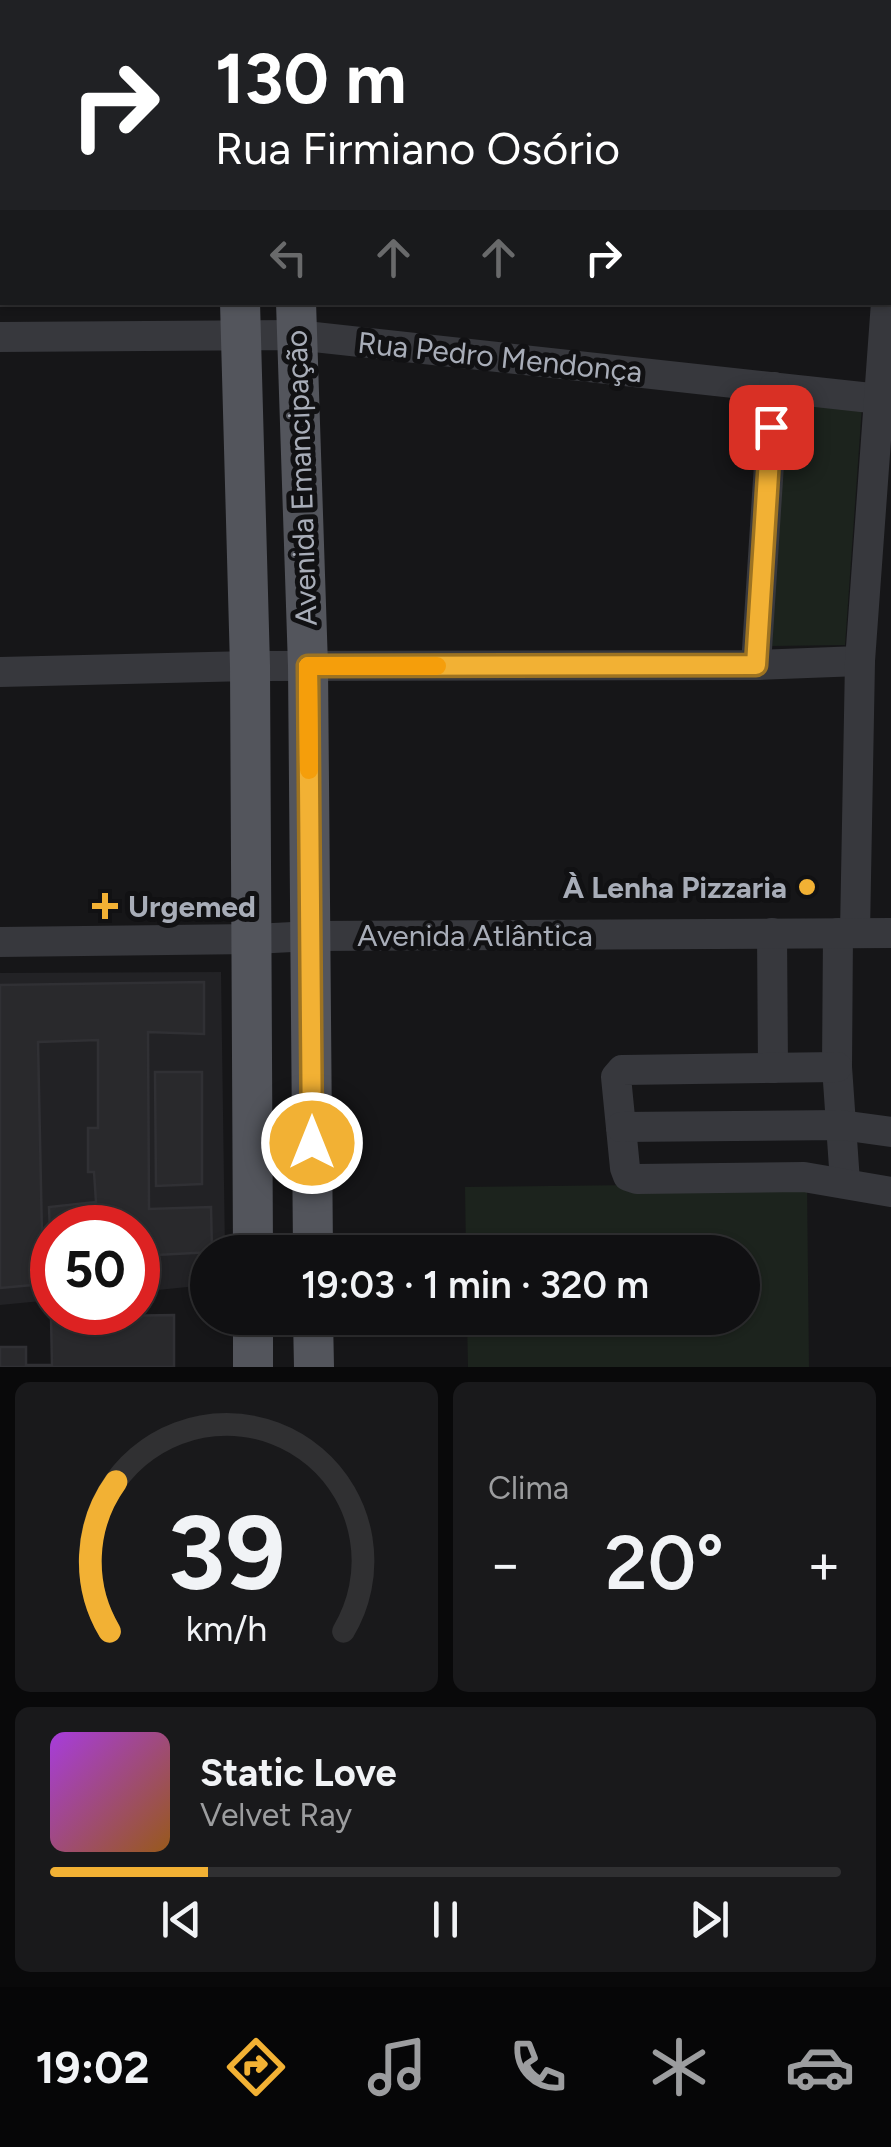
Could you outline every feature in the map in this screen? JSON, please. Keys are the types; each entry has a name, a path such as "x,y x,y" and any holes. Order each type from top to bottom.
{"main road":[{"name":"Avenida Emancipação","path":"241,319 250,666 253,1235"},
{"name":"Avenida Emancipação","path":"296,319 308,666 313,1235"},
{"path":"254,1335 254,1367"},
{"path":"314,1335 314,1367"}],"street":[{"path":"845,1182 837,1067 860,660 886,305"},
{"name":"Rua Pedro Mendonça","path":"0,337 241,319 296,319 880,399"},
{"path":"756,665 774,387"},
{"path":"0,672 250,666 756,665 860,660"},
{"name":"Avenida Atlântica","path":"0,942 891,932"},
{"path":"772,933 773,1068"},
{"path":"837,1067 622,1070 616,1077 628,1176 804,1177 891,1192"},
{"path":"621,1127 841,1125 891,1132"}],"shaded area":[{"path":"783,398 862,406 845,645 772,646"},
{"path":"221,972 225,1235 190,1235 190,1287 160,1290 160,1205 30,1205 30,1302 0,1305 0,973"},
{"path":"807,1183 809,1367 468,1367 467,1335 760,1335 760,1235 466,1235 465,1187"}],"building":[{"path":"204,982 204,1034 148,1032 149,1205 68,1205 96,1202 94,1172 88,1172 88,1128 98,1128 98,1040 38,1042 41,1205 30,1205 30,1285 0,1288 0,985"},
{"path":"155,1072 202,1072 202,1184 156,1186"},
{"path":"211,1207 212,1235 190,1235 190,1253 160,1255 160,1209"},
{"path":"160,1315 174,1315 174,1367 0,1367 0,1347 26,1347 26,1365 52,1365 51,1335 160,1335"}],"slow traffic":[{"path":"309,770 308,666 437,666"}],"place":[{"name":"À Lenha Pizzaria","path":"807,887"},
{"name":"Urgemed","path":"105,906"}],"route":[{"path":"312,1143 308,666 756,665 771,427"}]}
